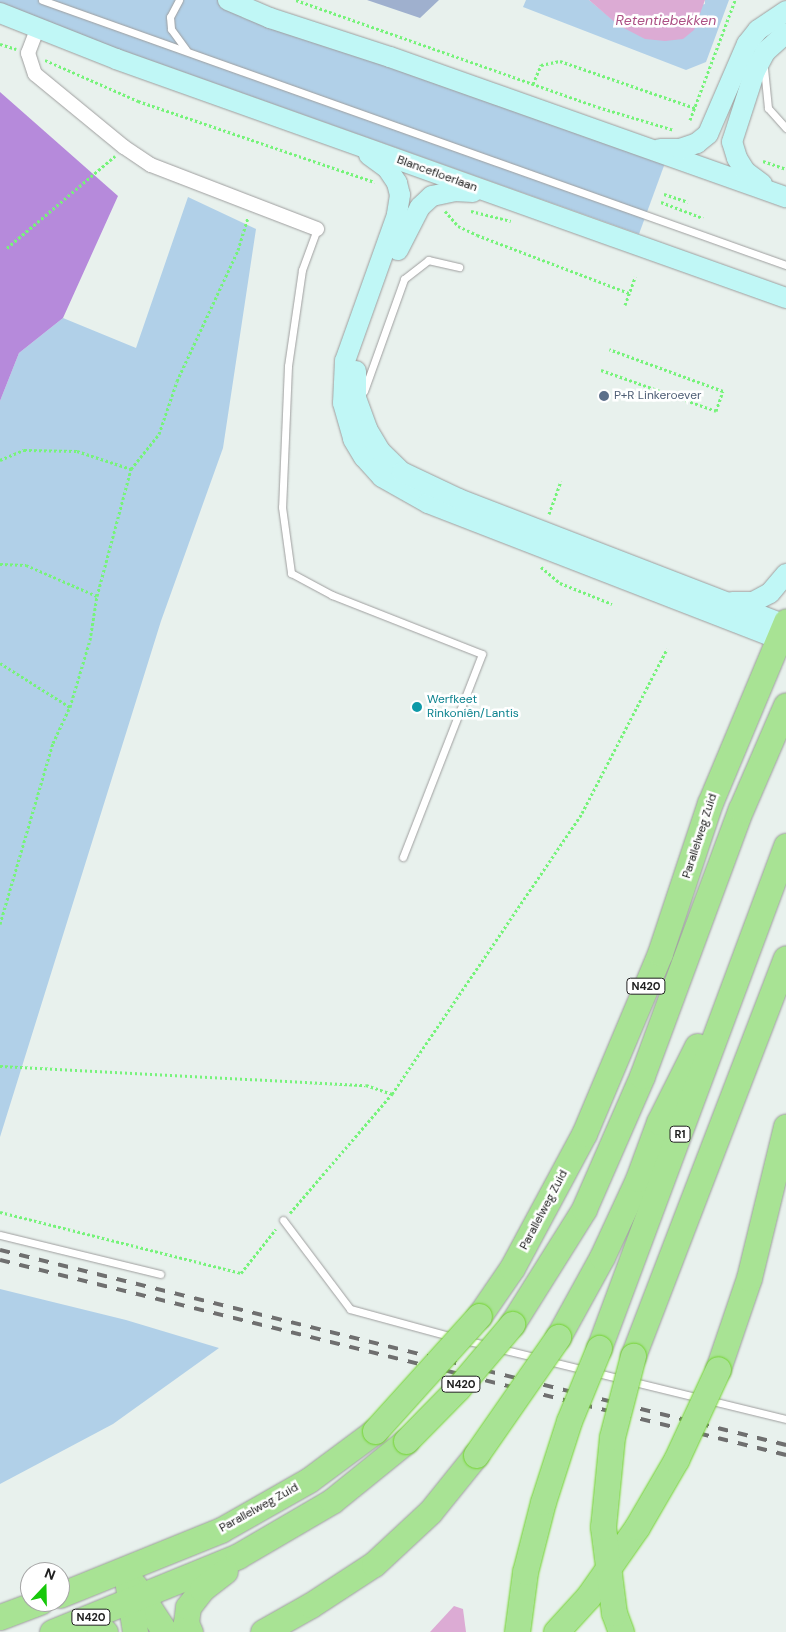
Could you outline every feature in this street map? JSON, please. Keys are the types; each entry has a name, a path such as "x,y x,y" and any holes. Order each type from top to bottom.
{"highway":[{"name":"Parallelweg Zuid","path":"70,1593 133,1590 187,1546 259,1510 344,1457 375,1432 479,1316 512,1268 584,1134 660,953 710,803 784,631"},
{"name":"Parallelweg Zuid","path":"52,1632 133,1590 238,1556 332,1501 406,1441 458,1388 512,1324 584,1209 642,1076 741,809 786,705"},
{"name":"R1","path":"517,1632 525,1572 543,1502 570,1420 786,846"},
{"path":"263,1632 311,1605 374,1564 430,1512 476,1455 558,1337 602,1258 638,1179 659,1122 758,918"},
{"path":"620,1632 614,1613 602,1527 612,1437 633,1356 786,958"},
{"path":"556,1632 588,1596 636,1528 676,1460 718,1369 749,1278 786,1126"},
{"path":"190,1632 186,1623 188,1606 238,1556"},
{"path":"133,1590 135,1632"},
{"path":"133,1590 165,1632"},
{"path":"0,1617 20,1610"},
{"path":"99,1632 105,1632"}],"main road":[{"path":"238,2 786,197"},
{"path":"630,143 662,150 680,149 697,144 715,124 747,44 774,17 786,11"},
{"name":"Blancefloerlaan","path":"0,13 88,48 786,298"},
{"path":"786,33 765,52 754,71 735,125 732,142 736,158 745,171 786,197"},
{"path":"349,141 387,168 397,183 400,195 397,215 351,339 342,383 346,421 364,457 382,477 428,503 784,631"},
{"path":"490,193 455,191 432,196 420,207 409,225 357,360 355,379 362,418 380,451 402,472 422,483 730,602 784,631"},
{"path":"730,602 752,602 770,593 786,574"}],"street":[{"path":"38,27 28,53 35,74 124,147 151,165 317,229"}],"lane":[{"path":"42,0 786,265"},
{"path":"178,0 170,17 170,29 174,38 188,52"},
{"path":"765,52 764,83 768,108 786,128"},
{"path":"317,229 302,270 288,366 282,507 291,573 332,595 482,654 403,858"},
{"path":"362,418 369,370 404,279 418,265 428,260 459,267"},
{"path":"283,1220 350,1309 786,1419"},
{"path":"0,1235 160,1274"}],"path":[{"path":"296,0 598,107 650,120 680,132 697,144"},
{"path":"690,120 735,0"},
{"path":"0,44 28,53 138,101 358,179 397,183"},
{"path":"533,84 541,65 560,61 695,108"},
{"path":"7,248 124,147"},
{"path":"736,158 760,160 786,169"},
{"path":"664,194 688,202"},
{"path":"661,202 703,218"},
{"path":"450,206 441,204 458,226 629,294"},
{"path":"0,924 53,744 70,707 90,640 96,596 131,470 159,434 177,381 238,250 252,205"},
{"path":"468,210 516,222"},
{"path":"625,305 635,277"},
{"path":"602,370 716,412 723,391 609,349"},
{"path":"0,460 24,450 77,451 131,470"},
{"path":"548,517 561,481"},
{"path":"0,564 26,566 96,596"},
{"path":"539,565 547,575 560,583 612,604"},
{"path":"0,1212 241,1273 283,1220 392,1094 582,813 667,649"},
{"path":"0,663 70,707"},
{"path":"0,1066 366,1085 392,1094"}],"shaded area":[{"path":"0,0 220,0 665,163 639,234 0,7"},
{"path":"367,0 439,0 420,18"},
{"path":"526,0 589,0 619,25 705,4 705,0 729,0 706,62 686,70 523,7"},
{"path":"0,92 118,196 63,318 19,353 0,401"},
{"path":"188,197 256,229 223,448 161,621 0,1137 0,401 19,353 63,318 136,348"},
{"path":"0,1289 126,1320 219,1348 113,1424 0,1484"}],"water":[{"name":"Retentiebekken","path":"589,0 705,0 694,30 683,39 665,41 645,39 618,25"},
{"path":"454,1606 463,1609 466,1632 430,1632"}],"railway":[{"path":"0,1250 786,1445"},
{"path":"0,1260 786,1455"}],"place":[{"name":"P+R Linkeroever","path":"604,396"},
{"name":"Werfkeet Rinkoniên/Lantis","path":"417,707"}]}
